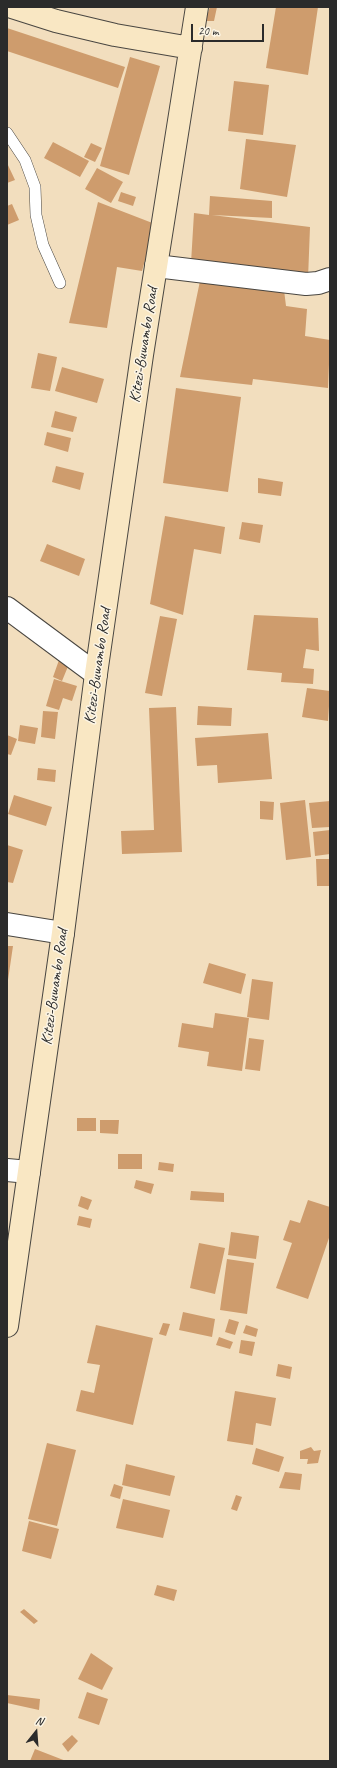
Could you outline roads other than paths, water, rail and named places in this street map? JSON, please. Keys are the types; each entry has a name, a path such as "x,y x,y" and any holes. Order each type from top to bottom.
{"street":[{"path":"12,7 56,21 115,35 191,48"},
{"name":"Kitezi-Buwambo Road","path":"7,1326 63,933 96,674 156,266 197,7"},
{"path":"156,266 306,284 330,279"},
{"path":"7,608 96,674"},
{"path":"7,924 63,933"},
{"path":"7,1170 28,1172"}],"lane":[{"path":"7,132 24,160 35,187 36,215 43,245 60,283"}]}
